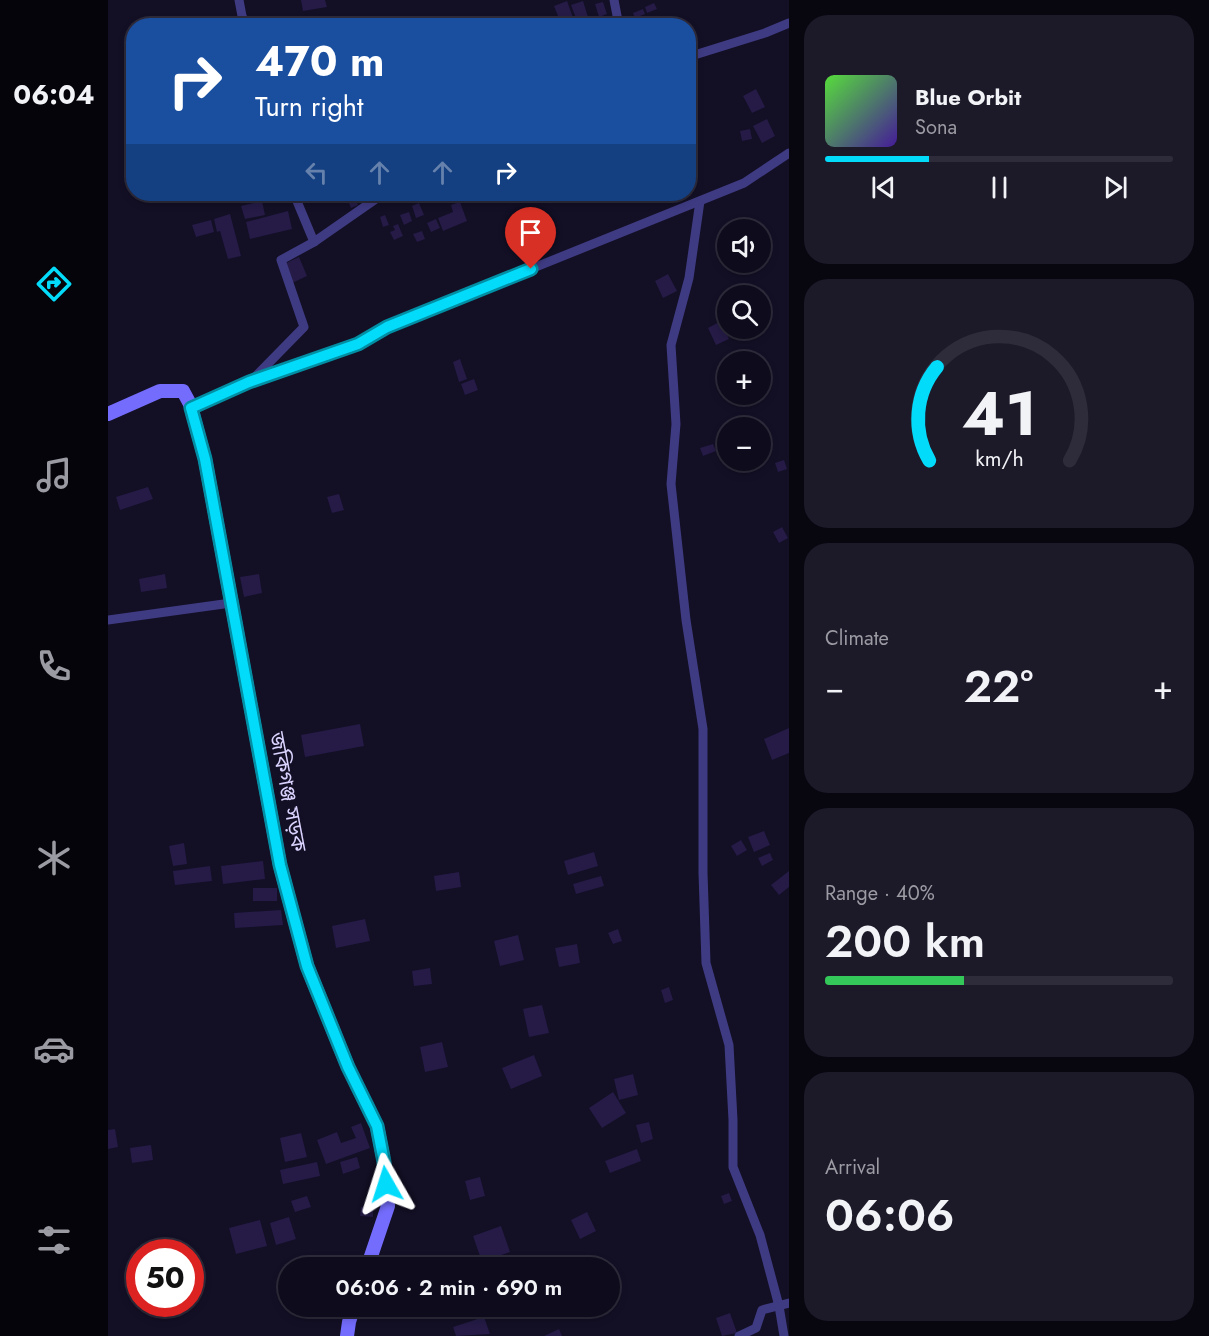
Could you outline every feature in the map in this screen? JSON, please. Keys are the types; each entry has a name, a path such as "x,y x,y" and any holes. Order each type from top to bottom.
{"main road":[{"path":"108,414 160,391 183,391 191,406"},
{"name":"জকিগঞ্জ সড়ক","path":"191,406 205,459 280,865 307,966 348,1067 377,1126 384,1162 388,1206 371,1257"},
{"path":"347,1336 351,1317"}],"street":[{"path":"239,0 244,18"},
{"path":"614,0 617,18"},
{"path":"696,55 765,33 789,22"},
{"path":"191,406 249,382 358,344 387,327 744,183 789,153"},
{"path":"297,201 314,242"},
{"path":"191,406 257,376 304,327 281,260 314,242 373,201"},
{"path":"700,201 689,278 671,345 676,424 671,484 686,620 704,729 703,873 706,963 729,1045 734,1120 733,1167 760,1235 784,1336"},
{"path":"108,620 231,603"},
{"path":"739,1336 756,1328 762,1310 789,1303"}],"building":[{"path":"301,0 325,0 327,7 303,11"},
{"path":"567,1 573,18 559,18 554,6"},
{"path":"583,1 588,17 576,18 571,5"},
{"path":"603,2 607,14 599,17 595,4"},
{"path":"654,3 657,9 647,13 645,7"},
{"path":"643,9 645,14 635,18 633,13"},
{"path":"756,89 765,107 752,113 743,96"},
{"path":"767,119 775,136 762,143 753,126"},
{"path":"750,129 752,139 742,141 740,131"},
{"path":"262,201 265,215 245,219 241,206"},
{"path":"348,201 356,201 358,205 351,208"},
{"path":"460,202 467,221 443,231 438,218 453,212 451,205"},
{"path":"419,203 424,215 416,218 412,206"},
{"path":"288,211 292,229 250,239 246,222"},
{"path":"409,212 412,221 404,225 400,215"},
{"path":"230,214 241,256 228,259 214,219"},
{"path":"385,215 389,225 383,227 380,217"},
{"path":"436,219 440,228 431,232 427,223"},
{"path":"211,220 214,232 196,237 192,225"},
{"path":"398,224 403,236 394,240 390,232 395,230 393,226"},
{"path":"422,231 425,239 417,242 413,234"},
{"path":"299,257 307,276 292,283 284,264"},
{"path":"668,274 677,291 663,298 655,281"},
{"path":"717,323 717,339 729,339 716,345 708,328"},
{"path":"460,359 467,379 459,382 453,362"},
{"path":"474,379 478,390 465,395 461,384"},
{"path":"713,444 716,451 703,456 700,448"},
{"path":"784,460 787,469 778,472 775,463"},
{"path":"148,487 153,499 120,510 116,497"},
{"path":"339,494 344,510 332,513 327,497"},
{"path":"782,527 788,538 779,543 773,532"},
{"path":"165,574 167,588 141,592 139,579"},
{"path":"259,574 262,593 244,597 240,577"},
{"path":"360,724 364,746 305,757 301,735"},
{"path":"789,728 789,753 772,760 764,739"},
{"path":"764,831 770,845 754,852 748,837"},
{"path":"741,840 747,850 737,856 731,846"},
{"path":"184,843 187,864 173,866 169,846"},
{"path":"594,852 598,866 568,875 564,861"},
{"path":"770,853 773,860 762,866 758,858"},
{"path":"263,861 265,879 223,884 221,866"},
{"path":"210,866 212,881 175,885 173,871"},
{"path":"789,871 789,887 779,895 771,885"},
{"path":"459,872 461,887 436,891 434,876"},
{"path":"601,876 604,886 576,894 573,884"},
{"path":"253,888 277,888 277,901 253,901"},
{"path":"281,910 283,925 235,928 234,913"},
{"path":"365,919 370,941 336,948 332,926"},
{"path":"618,929 622,941 613,944 608,933"},
{"path":"518,935 524,960 500,966 494,941"},
{"path":"577,944 580,963 559,967 555,948"},
{"path":"430,968 432,984 414,986 412,971"},
{"path":"669,987 673,1000 665,1003 661,990"},
{"path":"542,1005 549,1033 529,1037 523,1009"},
{"path":"442,1042 448,1067 425,1072 420,1047"},
{"path":"534,1055 542,1076 511,1089 502,1068"},
{"path":"633,1074 638,1095 619,1100 614,1079"},
{"path":"613,1092 626,1113 602,1128 589,1108"},
{"path":"649,1122 653,1139 641,1143 636,1125"},
{"path":"361,1123 370,1148 326,1164 317,1140 337,1132 341,1143 356,1138 351,1127"},
{"path":"115,1129 118,1147 108,1149 108,1130"},
{"path":"301,1133 307,1157 285,1162 280,1138"},
{"path":"151,1145 153,1160 132,1163 130,1148"},
{"path":"637,1149 641,1161 610,1173 605,1161"},
{"path":"357,1157 360,1168 343,1174 340,1162"},
{"path":"317,1162 320,1176 283,1184 280,1170"},
{"path":"480,1177 485,1196 470,1200 465,1181"},
{"path":"372,1188 379,1192 374,1203 367,1199"},
{"path":"729,1193 732,1201 724,1204 721,1196"},
{"path":"307,1196 311,1207 295,1212 291,1201"},
{"path":"361,1207 373,1208 373,1217 360,1216"},
{"path":"587,1212 596,1231 580,1239 571,1220"},
{"path":"289,1217 296,1239 276,1245 270,1223"},
{"path":"260,1220 267,1246 236,1254 229,1228"},
{"path":"501,1226 510,1252 496,1257 480,1257 473,1236"},
{"path":"730,1313 737,1333 722,1336 716,1318"},
{"path":"484,1317 490,1334 456,1336 453,1327"},
{"path":"559,1329 562,1336 544,1336"}],"route":[{"path":"386,1184 377,1126 348,1067 307,966 280,865 205,459 191,408 249,382 358,344 387,327 531,269"}]}
